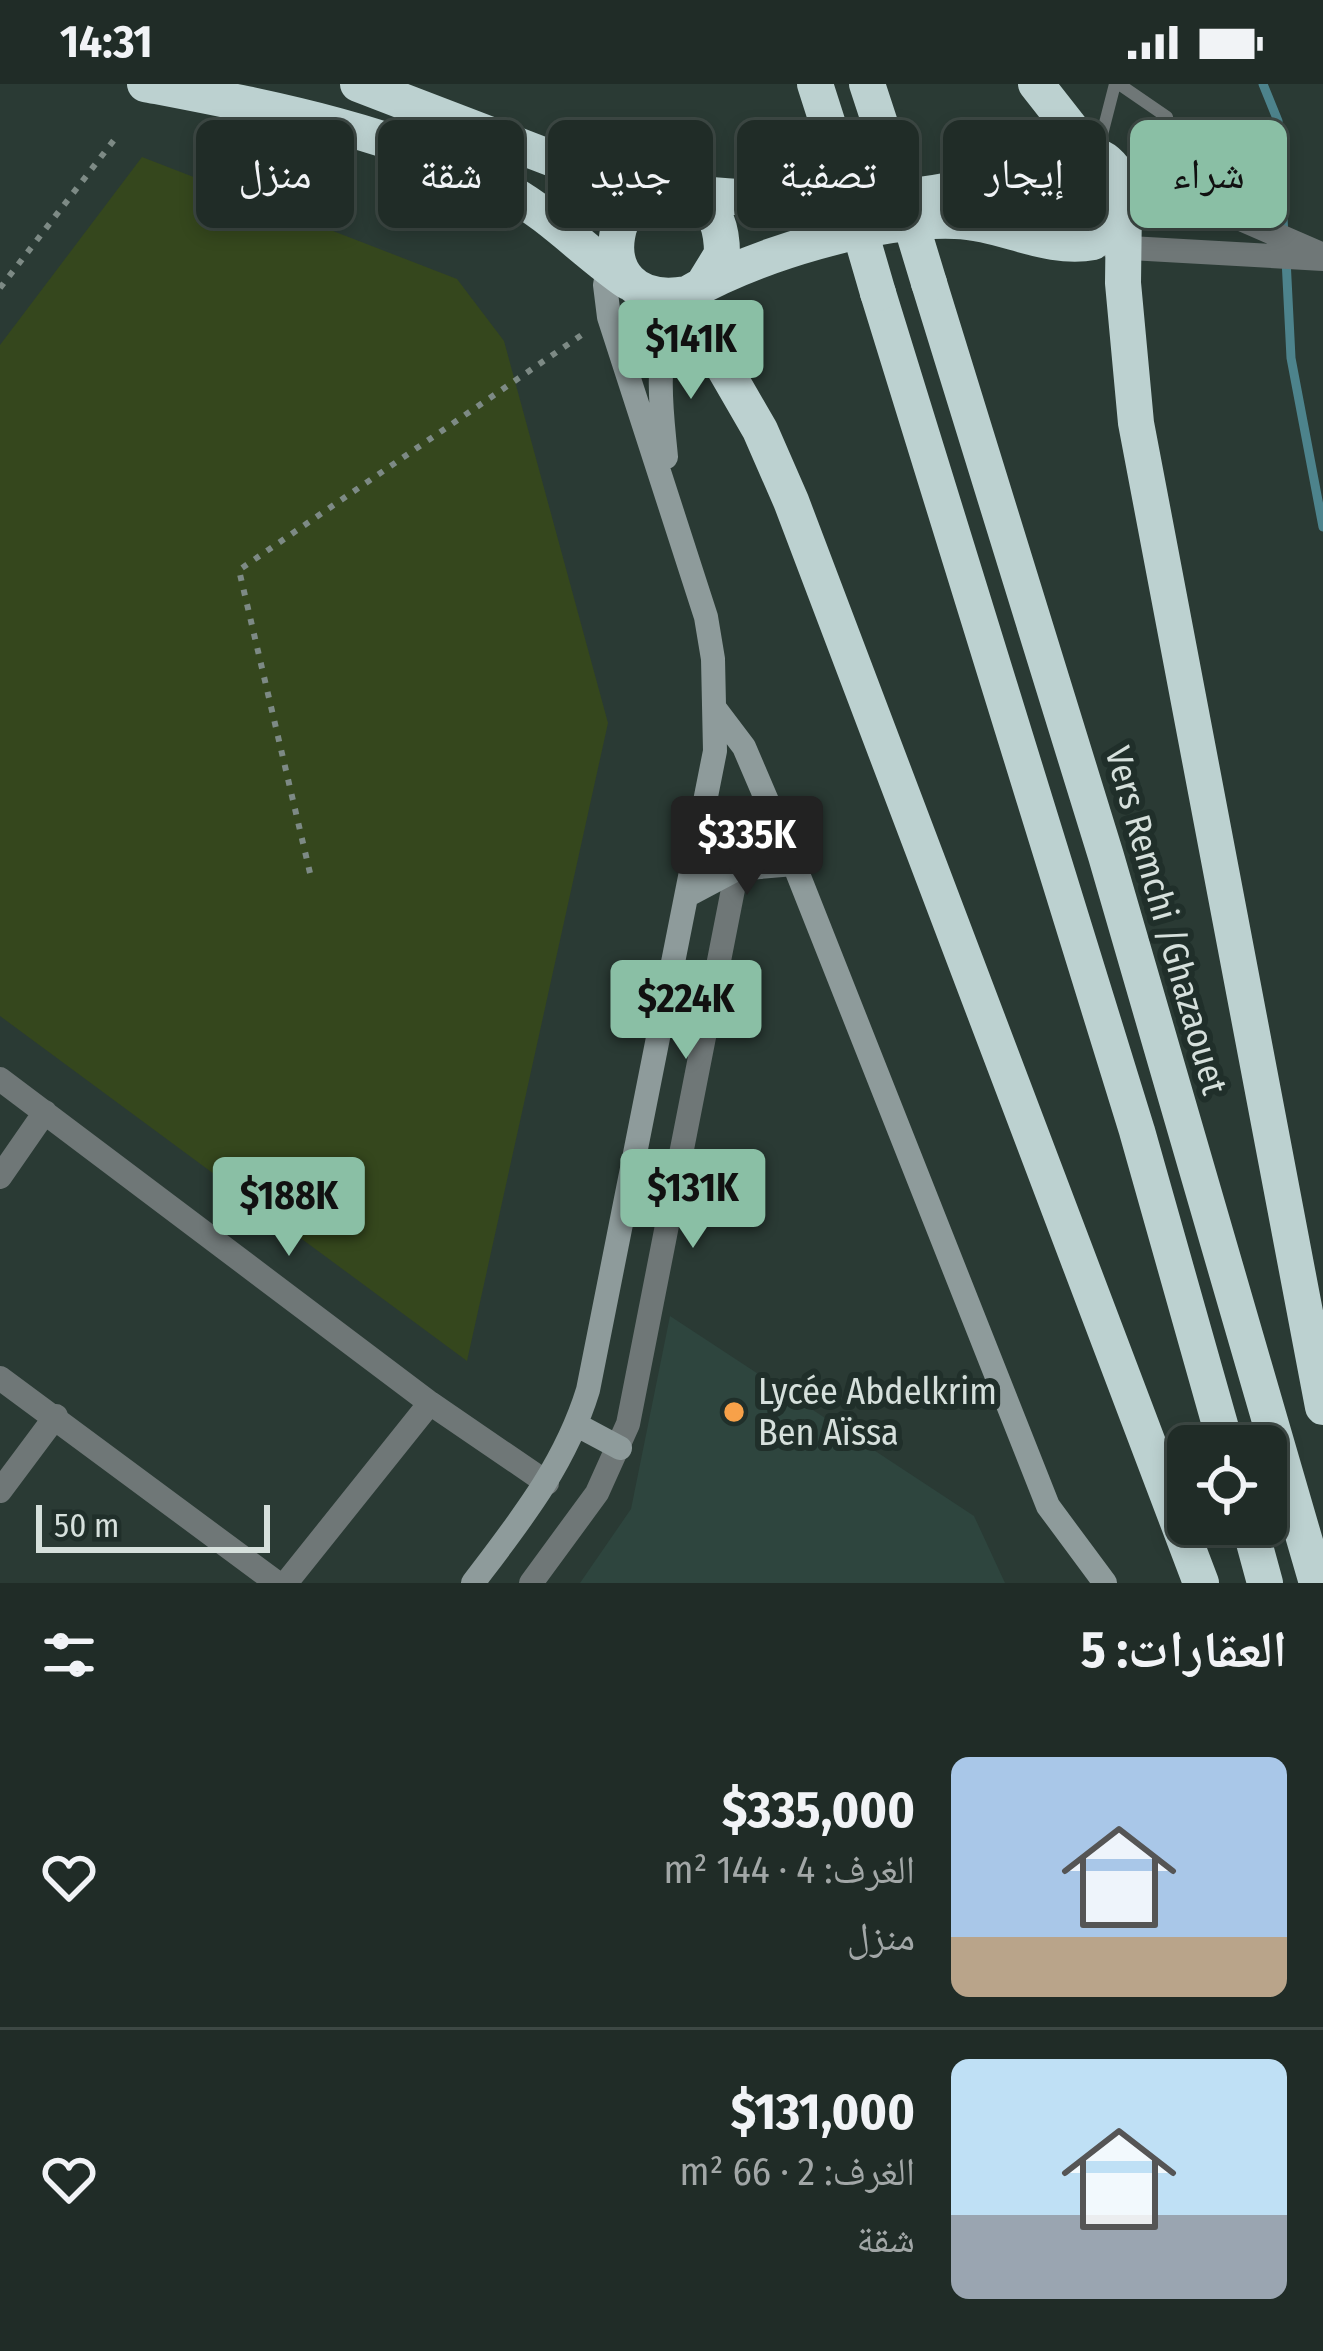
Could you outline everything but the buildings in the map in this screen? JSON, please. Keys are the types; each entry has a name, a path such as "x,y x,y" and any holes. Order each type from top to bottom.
{"highway":[{"path":"145,84 336,125 378,140"},
{"path":"361,84 431,98 548,153"},
{"path":"815,84 1137,1131 1220,1425"},
{"name":"Vers Remchi /Ghazaouet","path":"867,84 1106,856 1317,1583"},
{"path":"1036,84 1067,120"},
{"path":"1106,166 1122,185 1124,200 1126,348 1136,423 1323,1407"},
{"path":"713,194 802,203 943,190"},
{"path":"653,284 836,236 952,220 1079,245 1105,236 1124,200"},
{"path":"524,203 653,284 723,366 760,430 1201,1583"},
{"path":"653,284 716,271 722,235 713,219"},
{"path":"632,228 653,284"},
{"path":"1255,1545 1265,1583"}],"main road":[{"path":"473,1583 548,1484 577,1425 690,894 715,751 716,710 706,617 609,317 653,284"},
{"path":"653,284 671,502"},
{"path":"716,710 745,747 794,864 1048,1506 1105,1583"},
{"path":"690,894 737,869 794,864"},
{"path":"577,1425 620,1448"}],"street":[{"path":"1106,159 1253,220 1323,257"},
{"path":"1079,245 1323,257"},
{"path":"532,1583 597,1493 620,1448 737,869"},
{"path":"0,1079 430,1403 548,1484"},
{"path":"0,1177 45,1112"},
{"path":"0,1378 282,1583 430,1403"},
{"path":"0,1491 56,1416"}],"lane":[{"path":"1106,126 1117,84 1167,117"}],"path":[{"path":"0,288 114,140"},
{"path":"310,873 239,570 609,317"}],"shaded area":[{"name":"Lycée Abdelkrim Ben Aïssa","path":"670,1316 974,1516 1005,1583 580,1583 631,1509"}],"green space":[{"path":"142,157 196,178 196,228 325,228 457,279 504,341 608,723 467,1361 0,1016 0,345"}],"waterway":[{"path":"1263,84 1278,121 1284,237"},
{"path":"1286,259 1291,358 1323,527"}],"place":[{"name":"Lycée Abdelkrim Ben Aïssa","path":"734,1412"}]}
